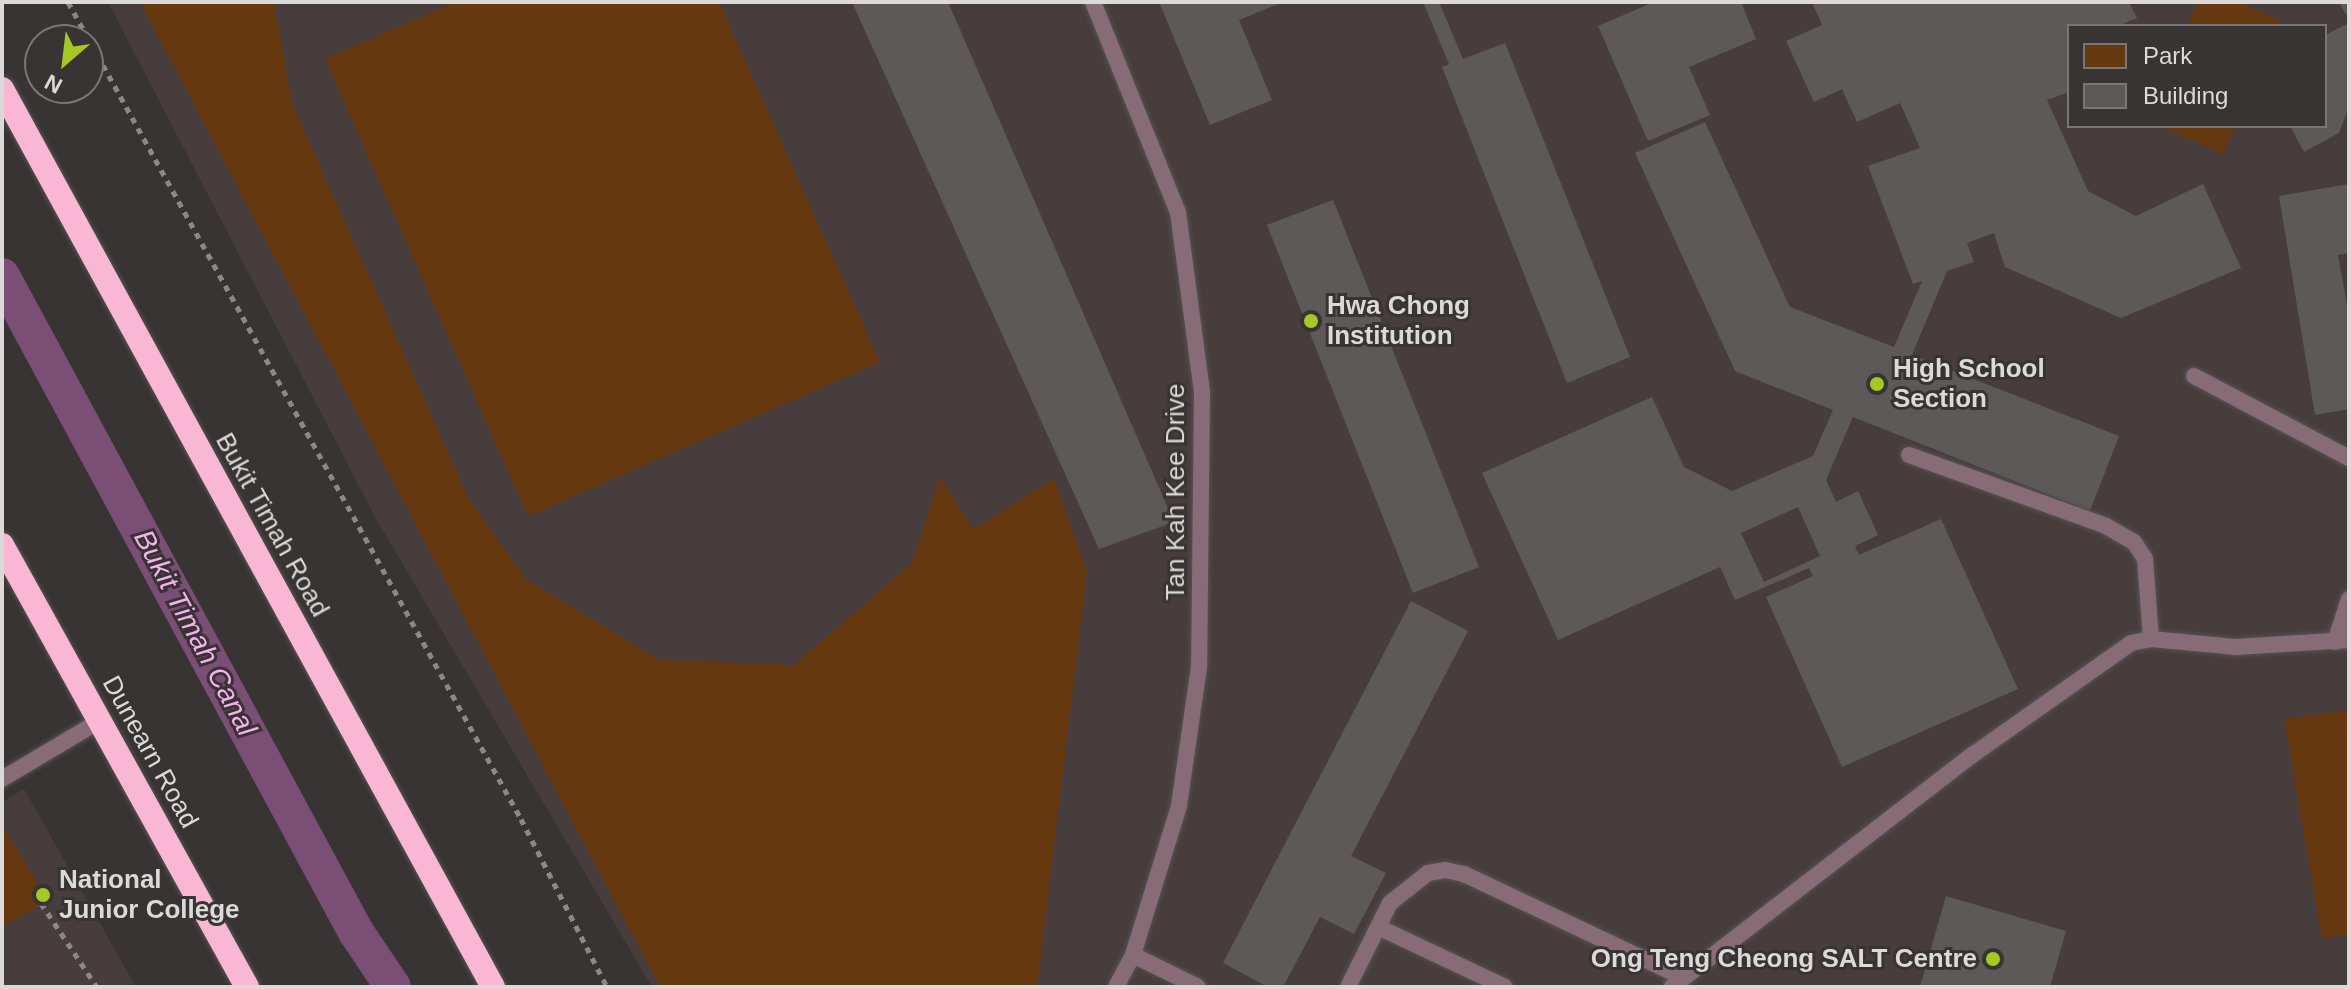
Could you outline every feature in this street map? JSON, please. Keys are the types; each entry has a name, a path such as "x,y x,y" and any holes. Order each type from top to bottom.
{"highway":[{"name":"Bukit Timah Road","path":"2,89 493,987"},
{"name":"Dunearn Road","path":"2,545 247,987"}],"lane":[{"name":"Tan Kah Kee Drive","path":"1093,2 1178,212 1202,392 1199,667 1179,806 1133,955 1116,987"},
{"path":"2194,376 2349,458"},
{"path":"1909,455 2106,526 2134,542 2145,559 2151,639"},
{"path":"1348,987 1402,888 1428,873 1445,870 1464,874 1678,983 1971,756 2119,650 2151,639 2235,647 2342,641 2349,599"},
{"path":"2,779 101,720"},
{"path":"1378,927 1505,987"},
{"path":"1133,955 1198,987"}],"path":[{"path":"68,2 521,819 607,987"},
{"path":"41,903 97,987"}],"shaded area":[{"name":"Hwa Chong Institution","path":"108,2 2349,2 2349,987 652,987 375,517"},
{"name":"National Junior College","path":"24,789 136,987 2,987 2,802"}],"green space":[{"path":"140,2 274,2 293,106 469,499 526,579 659,660 794,665 912,563 940,476 973,529 1054,479 1087,571 1037,987 660,987"},
{"path":"455,2 719,2 880,362 528,516 325,59"},
{"path":"2198,2 2238,2 2281,21 2280,24 2188,24"},
{"path":"2164,128 2234,128 2223,154"},
{"path":"2349,710 2349,934 2322,938 2284,719"},
{"path":"2,825 48,900 2,927"}],"building":[{"path":"852,2 948,2 1174,522 1099,549"},
{"path":"1159,2 1283,2 1239,20 1272,100 1210,125"},
{"path":"1423,2 1439,2 1463,59 1505,43 1630,357 1567,383 1442,67 1449,64"},
{"path":"1654,2 1741,2 1756,39 1689,67 1710,115 1648,141 1598,26"},
{"name":"High School Section","path":"1812,2 2129,2 2137,18 2123,24 2067,24 2067,93 2047,100 2088,191 2136,216 2203,184 2241,268 2121,318 2005,267 1994,233 1967,243 1974,262 1947,271 1912,355 2119,436 2090,511 1853,417 1826,480 1836,502 1858,491 1878,535 1855,546 1859,555 1941,519 2018,689 1842,767 1766,597 1813,576 1809,568 1735,600 1720,567 1558,640 1482,473 1652,397 1684,467 1732,491 1813,456 1833,410 1735,371 1635,153 1705,122 1790,307 1894,347 1922,281 1913,284 1868,166 1920,148 1900,103 1857,122 1842,89 1814,102 1786,41 1822,25","holes":["1798,507 1820,556 1764,582 1741,533"]},
{"path":"2339,2 2349,2 2349,20"},
{"path":"2349,23 2349,106 2339,133 2304,152 2291,128 2327,128 2327,34"},
{"path":"2349,184 2349,253 2338,255 2349,316 2349,409 2315,415 2279,196"},
{"path":"1333,200 1479,567 1413,593 1267,225"},
{"path":"1411,601 1468,631 1351,856 1386,873 1354,934 1320,917 1283,987 1268,987 1223,963"},
{"name":"Ong Teng Cheong SALT Centre","path":"1946,896 2066,931 2050,987 1920,987"}],"waterway":[{"name":"Bukit Timah Canal","path":"2,276 356,932 393,987"}],"place":[{"name":"Hwa Chong Institution","path":"1311,321"},
{"name":"High School Section","path":"1877,384"},
{"name":"National Junior College","path":"43,895"},
{"name":"Ong Teng Cheong SALT Centre","path":"1993,959"}]}
